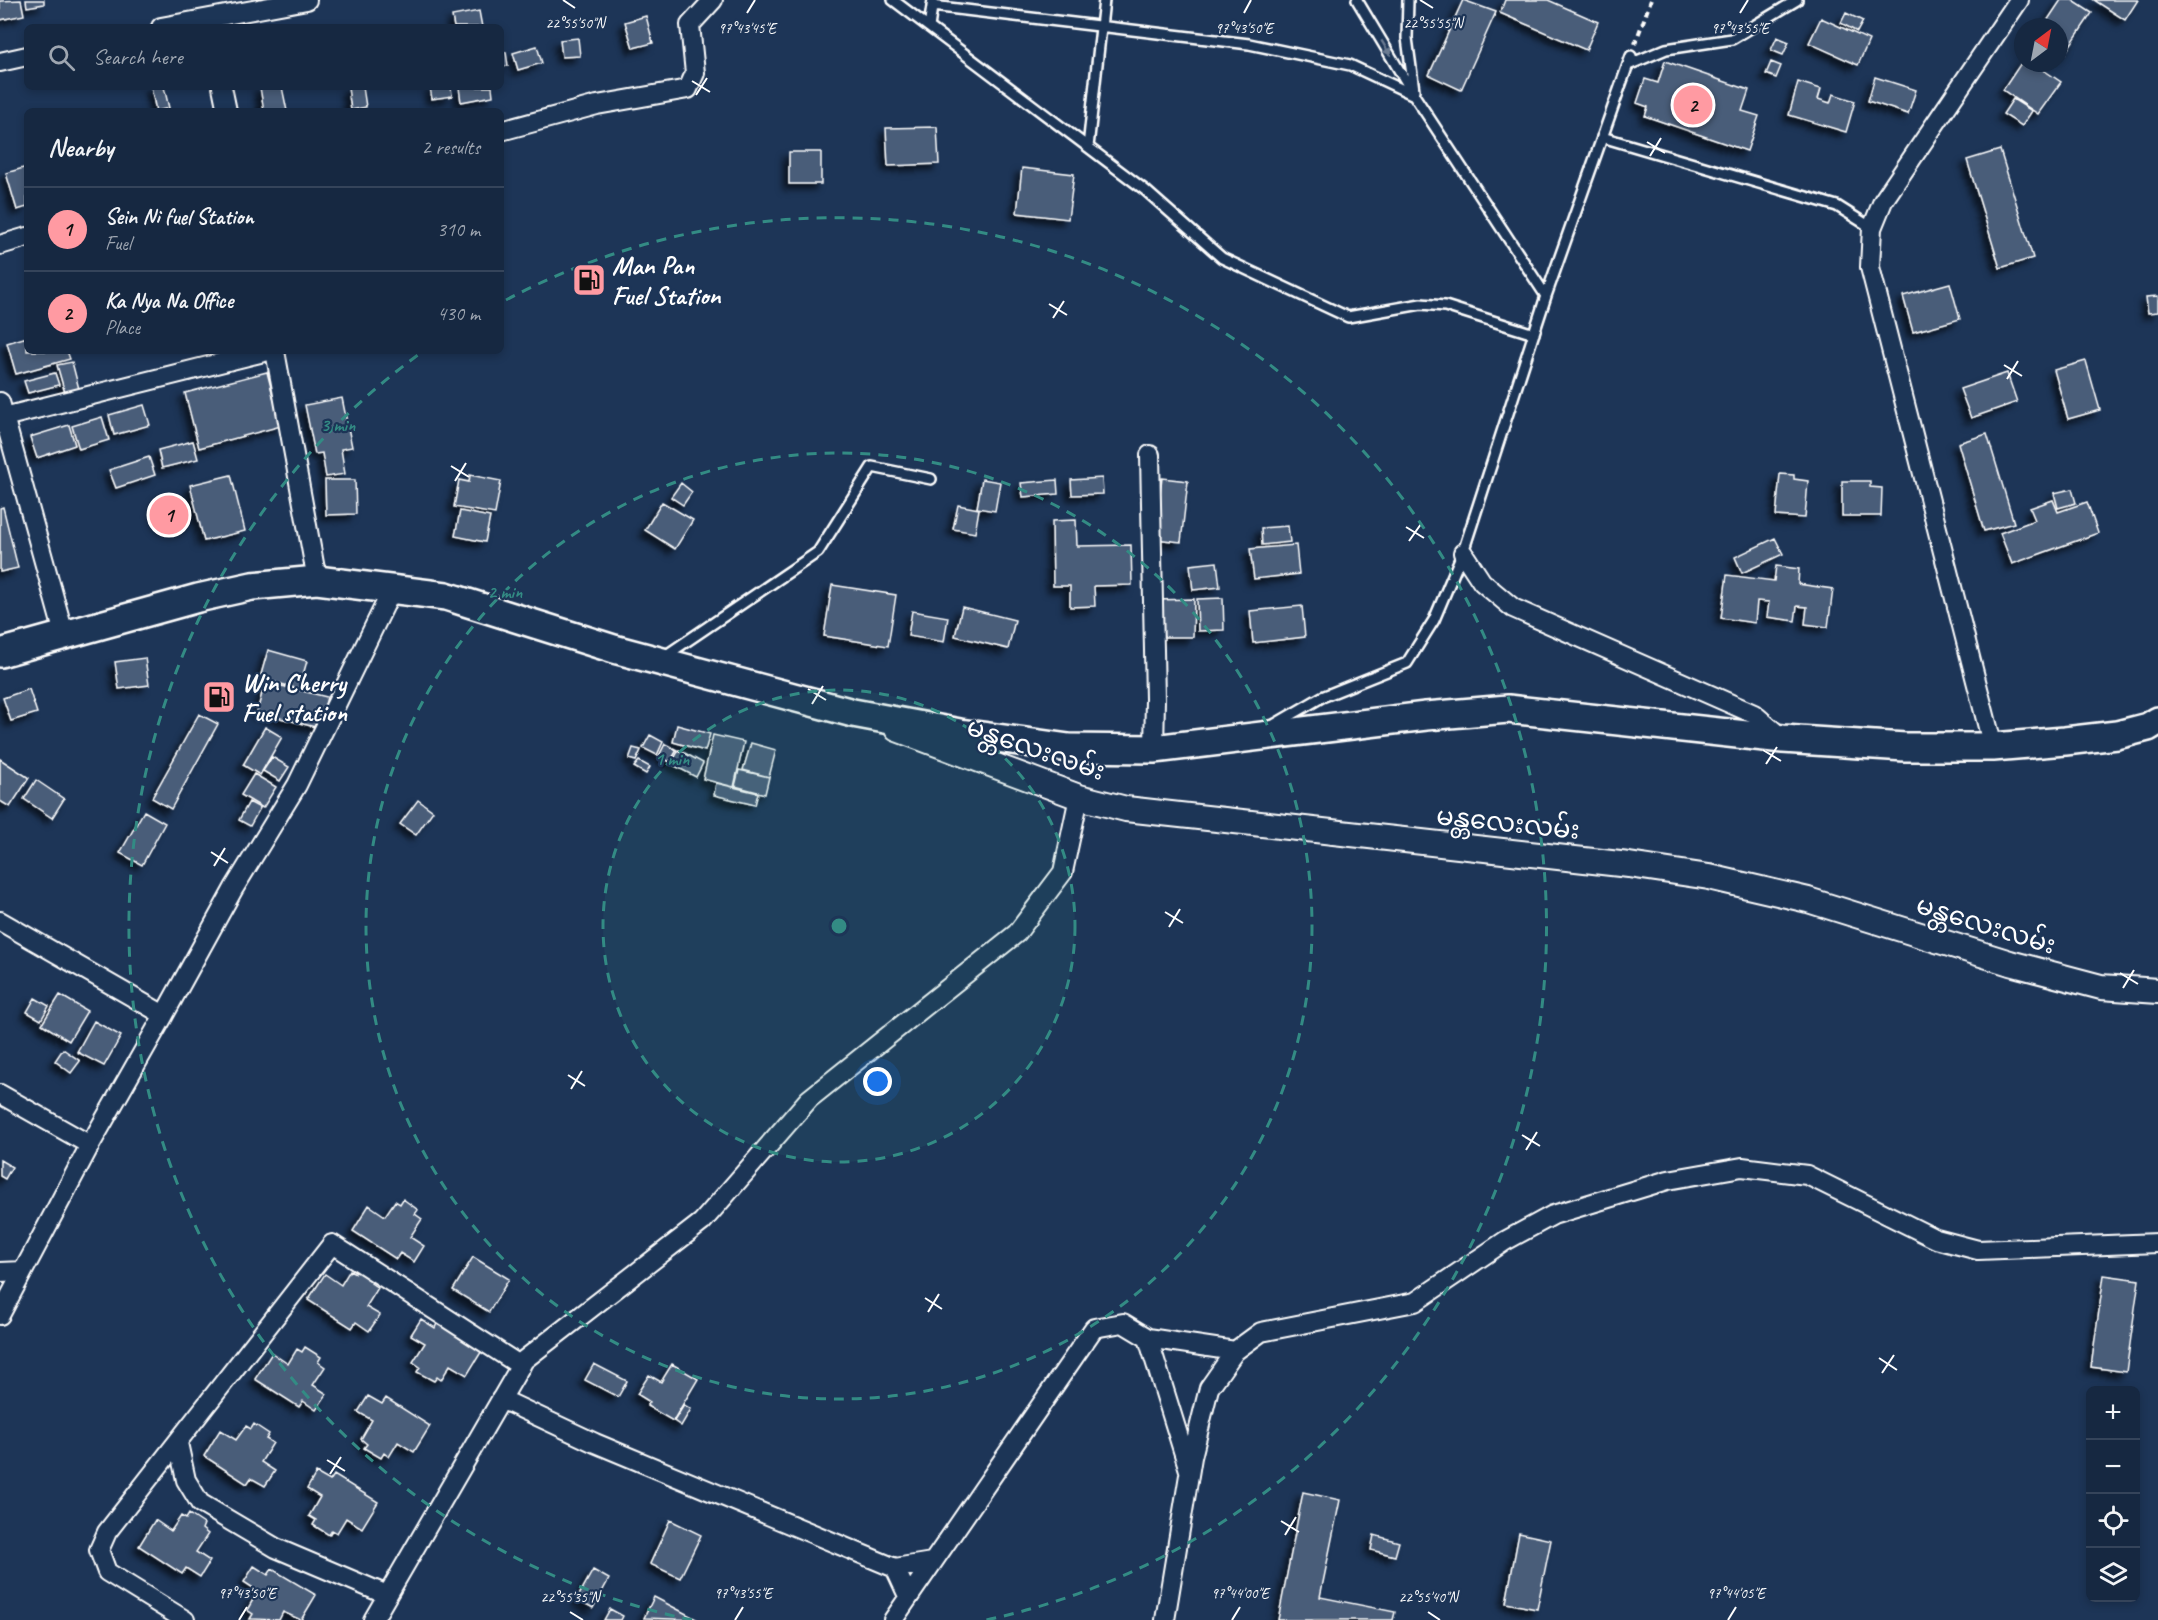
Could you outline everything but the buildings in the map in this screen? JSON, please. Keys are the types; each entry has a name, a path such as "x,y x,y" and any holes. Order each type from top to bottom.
{"main road":[{"path":"0,653 64,634 252,586 317,580 446,596 658,661 853,713 960,733 1069,748 1154,749 1247,740 1426,716 1508,709 1783,739 1905,747 1993,747 2117,735 2148,727 2158,720"},
{"name":"မန္တလေးလမ်း","path":"853,713 1079,797 1126,809 1629,865 1709,877 1808,900 2010,963 2101,987 2158,991"}],"street":[{"path":"172,24 205,15 307,0"},
{"path":"504,130 597,105 688,89 695,73 690,25 713,0"},
{"path":"1993,747 1870,267 1872,228 1883,201 2019,0"},
{"path":"0,62 24,57"},
{"path":"223,90 226,108"},
{"path":"0,245 24,238"},
{"path":"64,634 2,409 254,354"},
{"path":"276,354 317,580"},
{"path":"1150,455 1154,749"},
{"path":"1463,553 1482,582 1513,608 1754,714 1783,739"},
{"path":"0,1315 90,1145 165,1015 234,888 297,785 393,588"},
{"path":"373,1620 521,1366 702,1222 809,1099 1017,933 1063,872 1079,797"},
{"path":"0,921 165,1015"},
{"path":"0,1094 90,1145"},
{"path":"1165,1620 1190,1472 1209,1388 1234,1351 1261,1332 1414,1302 1505,1241 1553,1215 1668,1180 1742,1167 1807,1175 1936,1239 1978,1250 2158,1243"},
{"path":"185,1620 107,1572 99,1551 107,1532 332,1244 521,1366"},
{"path":"0,1272 23,1271"},
{"path":"893,1620 1094,1328 1123,1323 1148,1338 1234,1351"},
{"path":"1148,1338 1190,1472"},
{"path":"501,1399 595,1443 895,1568 932,1562"},
{"path":"178,1443 186,1480 200,1503 276,1548 387,1595"},
{"path":"895,1568 908,1596"}],"lane":[{"path":"893,0 1145,190 1222,258 1348,317 1421,304 1445,306 1534,334"},
{"path":"1088,147 1104,0"},
{"path":"1357,0 1414,95 1546,296"},
{"path":"1408,0 1407,38 1414,95"},
{"path":"1247,740 1322,697 1407,663 1434,620 1463,553 1546,296 1630,61 1666,49 1732,39 1797,0"},
{"path":"929,27 932,3 1249,44 1350,65 1414,95"},
{"path":"1602,136 1837,206 1872,228"},
{"path":"658,661 818,552 872,467 931,479"}],"path":[{"path":"1630,61 1651,0"}],"place":[{"name":"Ka Nya Na Office","path":"1693,105"},
{"name":"Man Pan Fuel Station","path":"589,280"},
{"name":"Sein Ni fuel Station","path":"169,515"},
{"name":"Win Cherry Fuel station","path":"219,697"}]}
